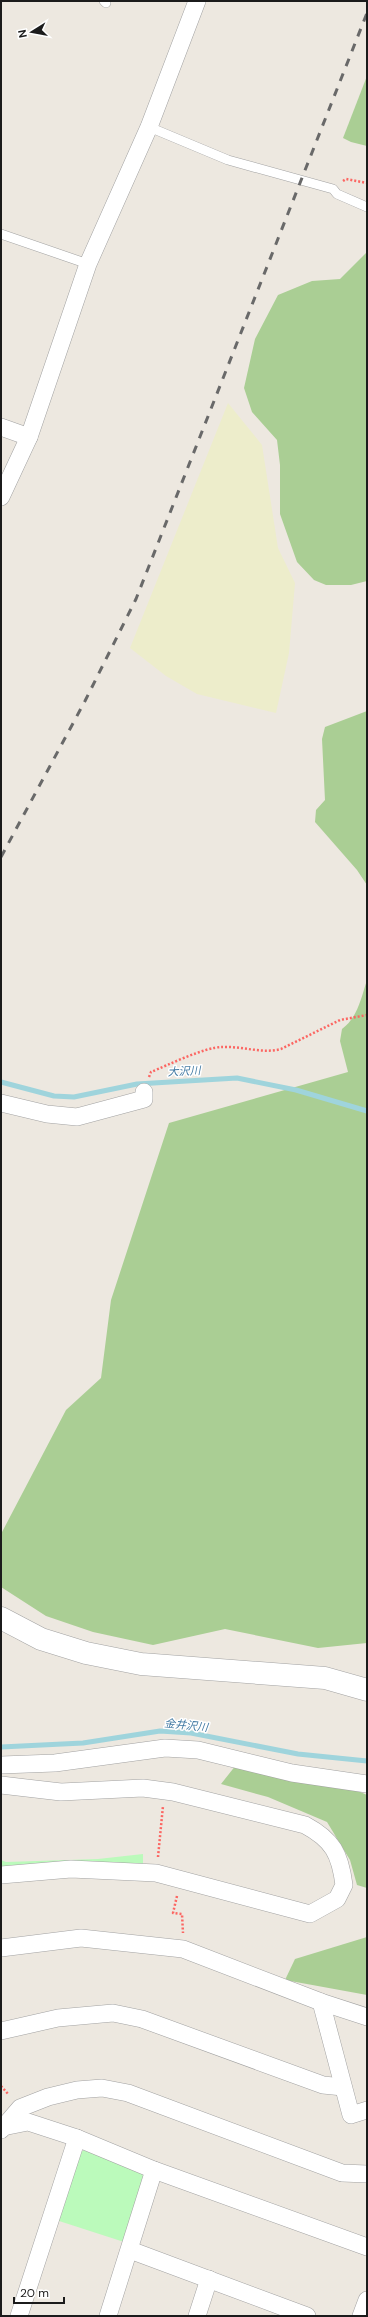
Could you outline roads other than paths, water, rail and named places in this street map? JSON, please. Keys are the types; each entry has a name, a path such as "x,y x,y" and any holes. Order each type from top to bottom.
{"street":[{"path":"1,497 29,437 88,264 149,127 197,1"},
{"path":"1,427 29,437"},
{"path":"1,1103 48,1114 77,1117 144,1099 144,1092"},
{"path":"1,1618 41,1639 86,1653 141,1664 325,1678 367,1690"},
{"path":"1,1765 55,1763 165,1748 198,1750 292,1773 367,1784"},
{"path":"1,1785 61,1792 143,1788 164,1791 305,1825 323,1835 337,1853 344,1885 337,1899 310,1914 146,1872 70,1869 1,1875"},
{"path":"1,1948 81,1938 183,1949 367,2018"},
{"path":"321,2002 351,2115 367,2110"},
{"path":"1,2030 58,2018 113,2013 142,2019 323,2085 343,2086"},
{"path":"2,2129 20,2108 29,2104 78,2090 102,2088 128,2093 342,2173 367,2174"},
{"path":"2,2129 28,2122 76,2138 154,2170 367,2247"},
{"path":"19,2316 76,2138"},
{"path":"108,2316 154,2170"},
{"path":"130,2250 307,2316"},
{"path":"198,2316 209,2279"},
{"path":"361,2316 367,2300"}],"lane":[{"path":"149,127 228,160 333,189 337,194 367,207"},
{"path":"1,234 88,264"}],"waterway":[{"name":"大沢川","path":"1,1082 54,1096 74,1097 137,1084 237,1078 296,1090 367,1111"},
{"name":"金井沢川","path":"1,1747 83,1743 160,1731 191,1733 298,1754 367,1761"}],"railway":[{"path":"1,857 85,701 136,599 367,13"}]}
